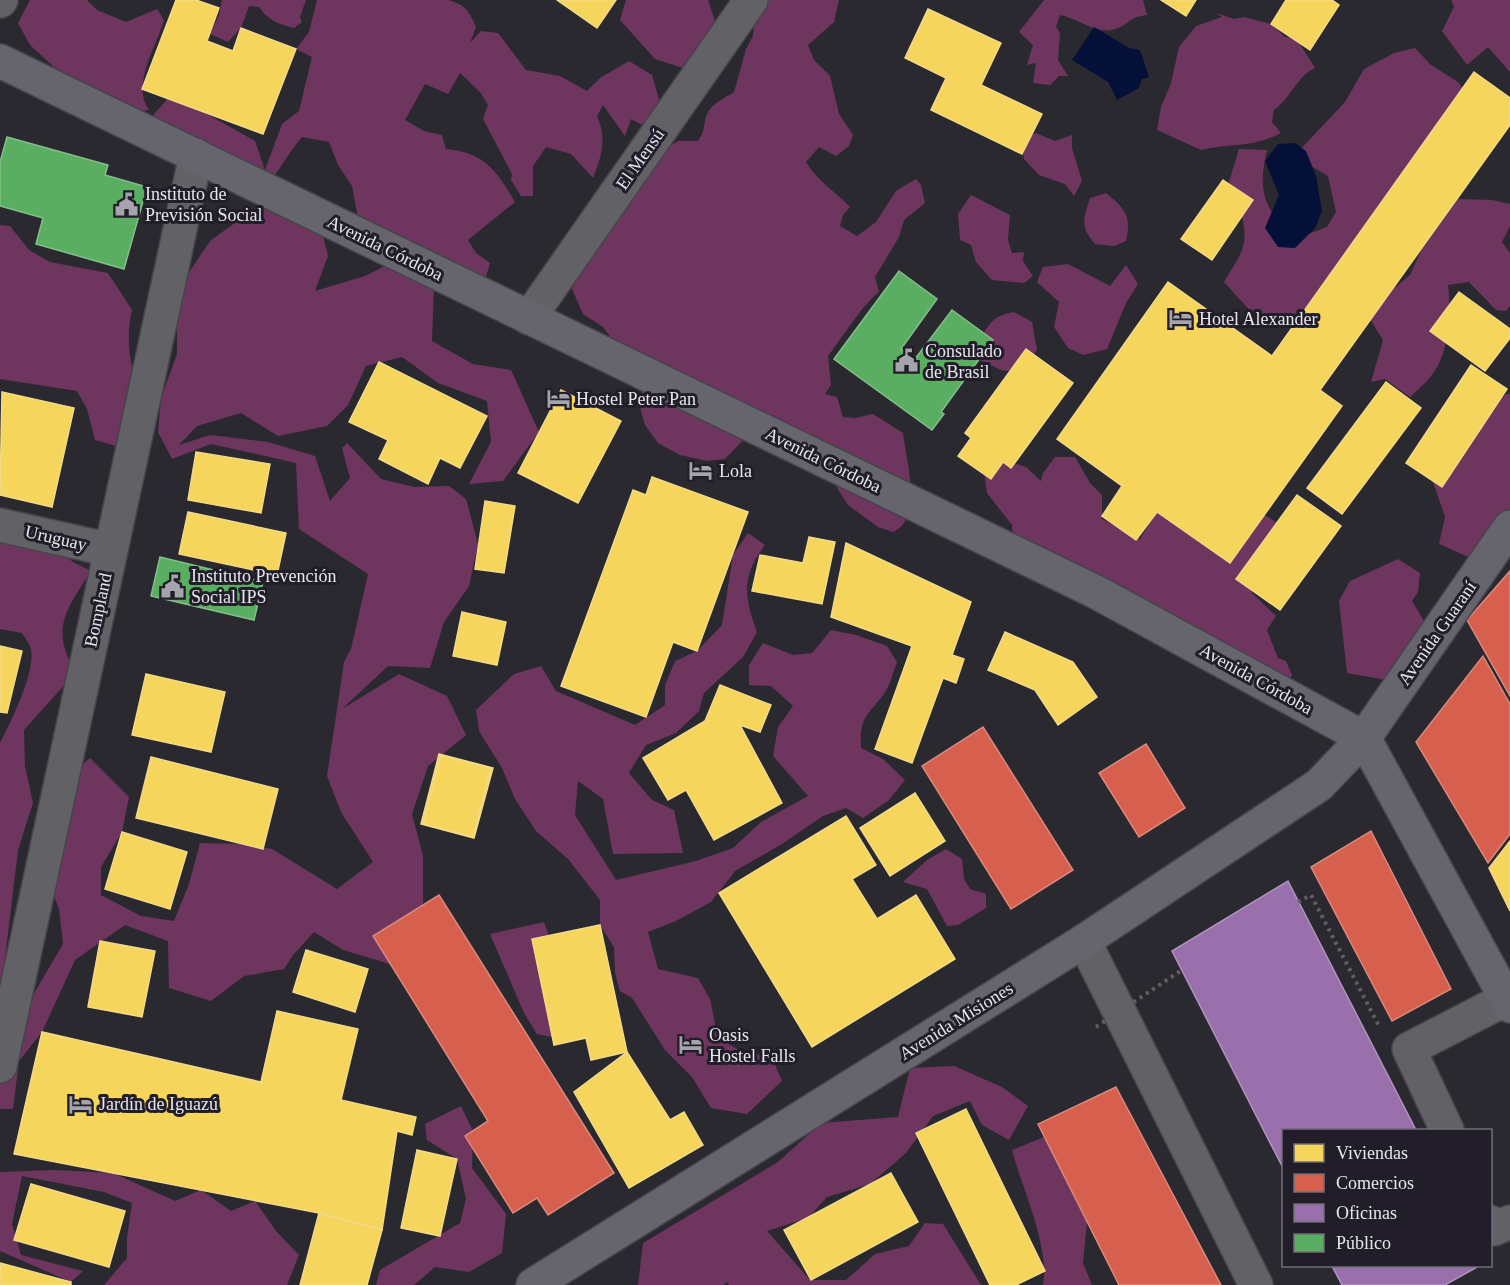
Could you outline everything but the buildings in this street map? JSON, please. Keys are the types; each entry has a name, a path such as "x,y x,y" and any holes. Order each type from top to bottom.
{"main road":[{"name":"Avenida Córdoba","path":"0,61 1096,592 1364,738"},
{"name":"Avenida Guaraní","path":"1364,738 1510,527"},
{"name":"Avenida Misiones","path":"533,1285 1084,941 1318,785 1364,738"},
{"path":"1364,738 1508,1002"}],"street":[{"name":"El Mensú","path":"529,318 751,0"},
{"name":"Bompland","path":"0,1066 196,155"},
{"name":"Uruguay","path":"0,525 111,550"},
{"path":"1084,941 1256,1285"},
{"path":"1446,1129 1408,1049 1508,1002"},
{"path":"1492,1224 1494,1229 1510,1222"}],"path":[{"path":"1298,902 1311,895 1381,1029"},
{"path":"1096,1027 1182,970"}],"shaded area":[{"path":"30,0 87,0 97,10 126,22 157,9 164,20 144,78 144,100 149,110 110,114 52,86 54,67 30,45 18,23"},
{"path":"222,0 306,0 300,17 302,22 294,28 274,21 259,7 249,6 241,28 228,42 210,34 219,15"},
{"path":"317,0 448,0 466,9 471,17 476,27 470,43 481,31 498,33 526,70 560,76 587,91 600,78 629,61 652,75 662,110 646,127 631,119 625,136 603,105 597,116 603,140 593,178 571,154 546,147 533,166 533,196 521,196 511,180 512,174 483,119 488,105 480,92 460,73 448,94 425,84 405,120 424,131 442,135 446,149 470,154 480,159 495,172 515,202 468,240 476,253 490,263 485,280 359,224 352,186 338,165 329,142 302,137 264,188 150,119 170,96 179,103 207,114 255,141 265,170 282,124 299,111 312,57 296,49 309,32"},
{"path":"626,0 708,0 718,30 689,70 655,59 620,20"},
{"path":"749,0 839,0 834,22 808,45 814,60 830,76 839,114 853,135 849,146 836,156 819,147 806,162 810,169 850,207 843,215 840,226 857,236 876,222 896,191 916,179 921,185 925,203 904,220 899,237 875,277 879,292 828,356 831,385 825,394 837,397 843,417 855,418 873,414 903,433 911,502 908,515 902,525 893,532 878,527 848,505 834,483 777,429 774,415 746,437 725,459 707,461 680,455 658,443 645,425 638,400 645,383 603,327 583,314 572,289 573,279 632,170 678,141 698,141 709,110 734,92 746,49 753,36 754,21"},
{"path":"1044,0 1143,0 1147,15 1134,18 1118,28 1103,30 1060,15 1056,27 1060,33 1058,60 1068,76 1059,76 1050,85 1033,83 1036,63 1027,65 1033,45 1019,32"},
{"path":"1451,0 1510,0 1510,72 1488,47 1467,65 1442,31 1454,7"},
{"path":"1216,13 1234,19 1244,17 1271,24 1285,37 1296,38 1315,68 1303,76 1285,100 1274,110 1272,122 1281,133 1261,141 1201,150 1157,130 1161,107 1171,83 1179,47 1196,26 1222,17"},
{"path":"1415,48 1431,65 1458,82 1466,93 1306,310 1284,324 1253,314 1224,282 1239,256 1244,241 1245,232 1240,211 1228,185 1239,149 1267,150 1263,177 1266,199 1276,219 1295,239 1327,227 1336,212 1328,176 1294,156 1345,102 1364,69 1394,53"},
{"path":"1036,133 1055,141 1072,135 1072,148 1082,181 1074,196 1065,184 1039,175 1024,159 1021,137"},
{"path":"1106,193 1122,208 1128,225 1126,241 1114,246 1095,244 1084,222 1090,198"},
{"path":"971,195 1010,215 1008,240 1012,253 1024,252 1023,261 1033,276 1024,283 992,280 976,262 971,245 960,240 958,214"},
{"path":"1458,199 1492,200 1510,204 1510,226 1502,242 1510,253 1510,306 1506,311 1496,310 1469,282 1448,285 1449,323 1443,352 1431,376 1410,397 1385,379 1371,382 1383,340 1367,314 1375,304 1410,275 1421,251"},
{"path":"262,203 318,215 328,256 315,291 365,276 403,257 434,286 432,341 473,364 511,370 539,432 503,481 469,484 491,442 487,401 438,383 402,357 366,366 348,405 327,426 278,436 241,413 197,426 179,445 210,435 268,442 315,456 330,501 350,478 342,448 347,443 381,479 414,487 449,486 466,499 478,544 469,586 444,622 430,668 388,666 342,709 399,674 447,696 466,735 428,766 412,814 423,856 423,904 419,935 390,964 343,950 314,932 293,955 284,969 244,976 211,1001 169,988 168,941 125,925 75,960 42,1032 19,1061 13,1109 0,1109 0,1016 33,995 63,944 59,909 43,868 62,781 90,758 129,797 122,832 101,867 101,895 141,916 174,921 189,884 200,843 240,844 272,849 337,889 373,862 341,812 327,776 344,662 351,649 368,574 299,529 296,463 211,444 172,459 158,432 161,398 177,354 177,290 210,241"},
{"path":"0,225 10,226 29,250 50,262 108,273 132,310 129,346 132,368 142,403 123,448 95,440 87,409 77,391 0,379"},
{"path":"1068,264 1110,286 1126,265 1138,284 1126,303 1107,349 1083,355 1068,348 1054,327 1059,302 1037,282 1043,267"},
{"path":"1014,312 1032,322 1037,350 1021,373 1001,370 980,360 982,354 979,340 993,321"},
{"path":"1506,394 1510,394 1510,517 1480,562 1439,544 1445,517 1433,482 1465,437"},
{"path":"1055,457 1075,457 1090,483 1102,495 1102,519 1140,539 1158,509 1235,533 1265,515 1280,525 1249,580 1252,593 1276,616 1267,630 1278,658 1286,661 1292,675 1284,692 1013,551 1012,525 987,493 984,472 998,458 1026,467 1041,481 1043,473"},
{"path":"0,525 39,534 73,562 91,571 64,620 64,643 76,672 24,730 25,766 33,803 18,850 0,1000 0,743 21,697 32,659 29,643 22,633 0,629"},
{"path":"748,533 765,545 752,567 747,587 749,608 757,632 743,657 704,693 699,711 676,733 646,745 629,773 652,800 674,810 683,853 613,854 603,799 578,781 575,815 616,880 696,861 733,848 761,822 808,796 773,756 778,727 793,706 771,686 749,685 749,665 763,643 793,655 812,653 831,630 856,635 887,646 897,662 887,689 864,720 861,736 861,748 883,759 905,780 889,800 863,818 846,808 823,816 782,844 735,871 711,902 676,921 648,932 658,969 698,978 710,999 718,1038 739,1050 772,1058 782,1081 747,1114 711,1108 692,1077 665,1050 632,998 620,991 615,973 614,947 600,925 600,900 568,859 536,831 515,799 502,768 479,731 476,710 514,674 541,666 556,691 635,725 665,705 665,685 675,661 697,651 722,625 733,555"},
{"path":"1398,559 1420,573 1418,592 1412,601 1427,626 1386,680 1347,673 1339,601 1350,581"},
{"path":"946,849 962,859 964,879 970,889 986,894 986,908 958,925 947,926 927,889 903,882 927,860"},
{"path":"544,922 555,953 572,1041 537,1034 524,1013 490,934"},
{"path":"954,1066 1002,1087 1028,1106 1009,1140 982,1125 970,1101 933,1116 906,1153 870,1184 827,1197 808,1218 767,1231 810,1280 846,1280 875,1254 909,1246 925,1223 943,1224 981,1285 729,1285 727,1282 723,1285 638,1285 643,1243 778,1162 821,1123 898,1117 910,1068"},
{"path":"461,1106 473,1131 472,1168 506,1214 502,1253 469,1272 435,1267 414,1285 376,1285 380,1270 460,1223 466,1199 457,1159 427,1140 425,1124"},
{"path":"1044,1137 1083,1180 1087,1222 1083,1263 1092,1285 1043,1285 1043,1253 1039,1235 1012,1150"},
{"path":"54,1170 113,1173 175,1201 201,1190 231,1211 255,1201 276,1231 299,1255 287,1285 104,1285 127,1258 127,1238 132,1203 104,1192 22,1176 12,1224 21,1255 83,1271 71,1282 0,1251 0,1172"}],"water":[{"path":"1094,27 1129,48 1140,50 1149,77 1142,79 1139,88 1117,100 1108,82 1072,60"},
{"path":"1295,143 1306,151 1316,176 1322,211 1315,228 1295,248 1278,247 1265,228 1279,195 1265,161 1278,144"}],"place":[{"name":"Instituto de Previsión Social","path":"127,204"},
{"name":"Hotel Alexander","path":"1181,319"},
{"name":"Consulado de Brasil","path":"907,361"},
{"name":"Hostel Peter Pan","path":"558,399"},
{"name":"Lola","path":"701,471"},
{"name":"Instituto Prevención Social IPS","path":"173,586"},
{"name":"Oasis Hostel Falls","path":"691,1045"},
{"name":"Jardín de Iguazú","path":"81,1104"}]}
